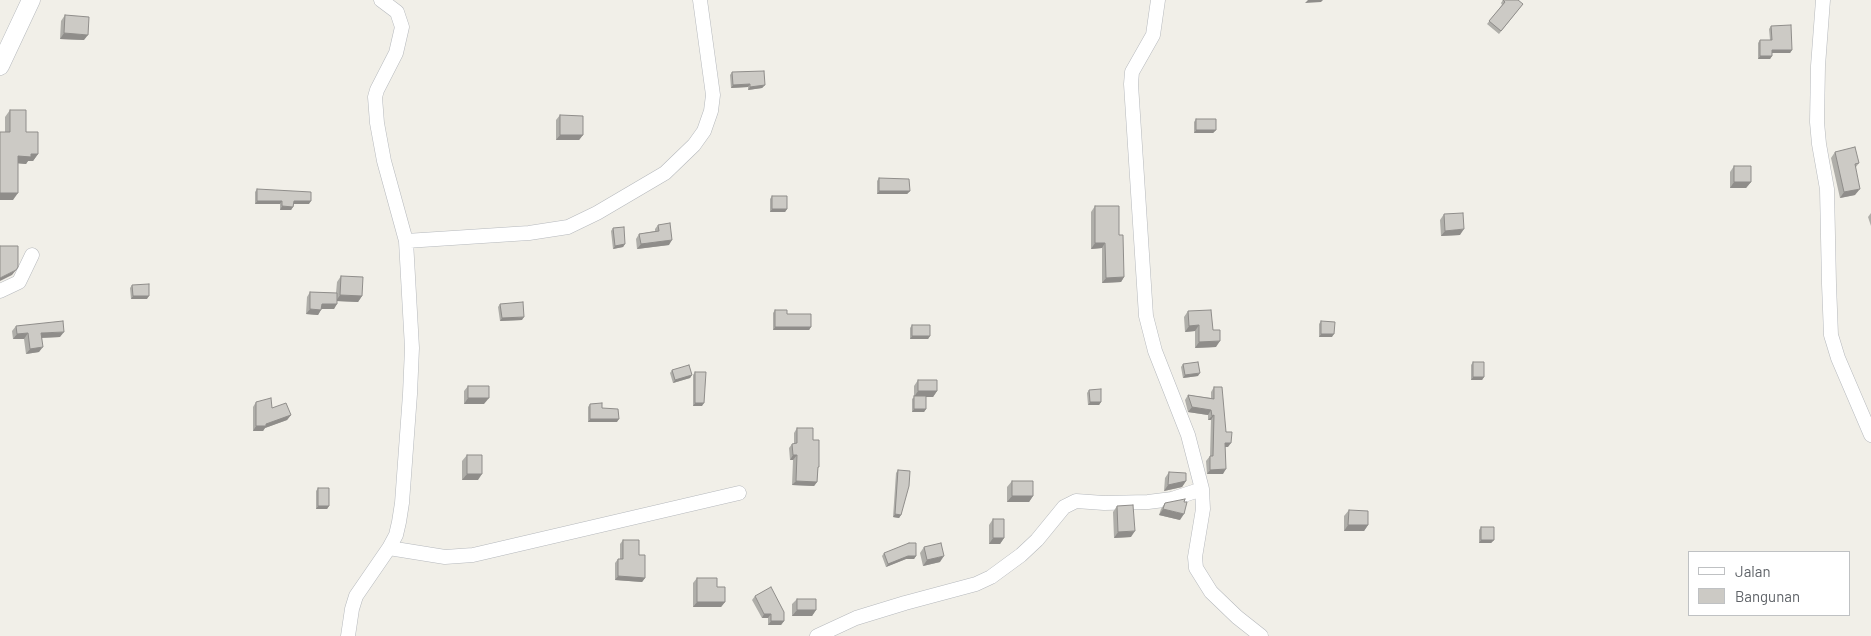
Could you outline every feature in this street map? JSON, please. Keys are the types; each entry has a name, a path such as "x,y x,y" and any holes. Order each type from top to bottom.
{"street":[{"path":"0,66 31,0"},
{"path":"348,636 356,596 396,535 402,503 410,394 412,348 406,241 384,161 377,123 375,97 396,53 402,27 396,12 381,0"},
{"path":"406,241 529,233 568,227 598,213 665,173 694,145 704,130 711,111 713,95 700,0"},
{"path":"1158,0 1153,35 1132,72 1131,84 1144,303 1151,340 1188,435 1202,489 1203,509 1195,557 1196,568 1211,592 1261,636"},
{"path":"1823,0 1818,66 1817,122 1827,189 1832,335 1838,358 1871,435"},
{"path":"0,291 19,282 32,255"},
{"path":"818,636 856,618 976,584 991,577 1021,555 1037,540 1064,508 1076,501 1124,504 1148,502 1172,499 1202,489"},
{"path":"389,548 445,557 473,555 739,492"}],"building":[{"path":"1503,0 1518,0 1523,4 1501,31 1489,21 1505,2"},
{"path":"65,15 89,17 88,35 64,33"},
{"path":"1791,25 1792,50 1772,50 1772,56 1760,56 1760,40 1772,40 1771,26"},
{"path":"764,71 765,85 750,87 750,84 733,85 732,72"},
{"path":"10,110 26,110 26,132 38,132 38,154 31,154 31,157 18,156 18,193 0,193 0,132 10,132"},
{"path":"560,115 583,116 583,135 560,135"},
{"path":"1196,119 1216,119 1216,130 1196,130"},
{"path":"1855,147 1859,163 1855,164 1860,189 1844,192 1835,152"},
{"path":"1734,166 1751,166 1751,182 1734,182"},
{"path":"879,178 909,179 910,191 879,191"},
{"path":"257,189 311,192 311,201 294,201 293,207 282,206 282,201 257,201"},
{"path":"772,196 787,196 787,209 772,209"},
{"path":"1095,206 1119,206 1119,235 1123,235 1124,277 1106,278 1105,243 1095,243"},
{"path":"1463,213 1464,229 1445,231 1444,214"},
{"path":"670,223 672,240 641,244 639,234 659,231 658,225"},
{"path":"624,227 625,244 615,246 613,228"},
{"path":"0,246 18,246 18,267 16,270 0,278"},
{"path":"341,276 363,277 362,296 340,295"},
{"path":"149,284 149,296 133,296 132,285"},
{"path":"310,292 337,293 337,304 322,304 321,310 310,309"},
{"path":"523,302 524,317 502,318 500,304"},
{"path":"775,310 787,310 787,314 811,314 811,327 775,327"},
{"path":"1211,310 1213,330 1220,330 1220,341 1199,342 1199,325 1189,326 1188,311"},
{"path":"63,321 64,332 41,333 43,347 30,349 28,333 17,334 16,326"},
{"path":"1321,321 1335,322 1334,334 1321,334"},
{"path":"912,325 930,325 930,336 912,336"},
{"path":"1198,362 1200,373 1185,375 1183,364"},
{"path":"1473,362 1484,362 1484,377 1473,377"},
{"path":"689,365 692,375 675,380 672,370"},
{"path":"695,372 706,372 704,403 695,403"},
{"path":"918,380 937,380 937,391 918,391"},
{"path":"468,386 489,386 489,398 468,398"},
{"path":"1214,387 1222,387 1226,432 1232,432 1231,443 1225,443 1226,469 1210,470 1210,456 1213,456 1214,415 1212,416 1211,410 1192,407 1188,395 1214,399"},
{"path":"1101,389 1101,402 1090,402 1089,390"},
{"path":"914,396 926,396 926,409 914,409"},
{"path":"271,398 272,408 286,403 291,415 266,424 266,426 256,426 256,402"},
{"path":"602,403 602,408 618,409 619,419 590,419 590,404"},
{"path":"797,428 813,428 813,440 819,440 817,482 796,481 797,455 793,455 792,444 797,443"},
{"path":"467,455 482,455 482,474 467,474"},
{"path":"898,470 910,471 909,486 901,515 895,514"},
{"path":"1169,472 1186,473 1186,481 1168,485"},
{"path":"1012,481 1033,481 1033,496 1012,496"},
{"path":"318,488 329,488 329,506 318,506"},
{"path":"1185,499 1184,502 1187,502 1184,514 1163,509 1165,503"},
{"path":"1133,505 1135,531 1118,532 1117,506"},
{"path":"1349,510 1368,511 1368,525 1348,525"},
{"path":"993,519 1004,519 1004,538 993,538"},
{"path":"1481,527 1494,527 1494,540 1481,540"},
{"path":"623,540 639,540 639,555 645,555 645,578 618,576 618,559 623,559"},
{"path":"909,543 916,543 916,556 908,556 888,564 884,553"},
{"path":"941,543 944,556 927,560 924,547"},
{"path":"697,578 717,578 717,587 725,587 725,602 697,602"},
{"path":"771,587 784,612 784,621 771,621 771,614 764,614 755,596"},
{"path":"797,599 816,599 816,610 797,610"}]}
